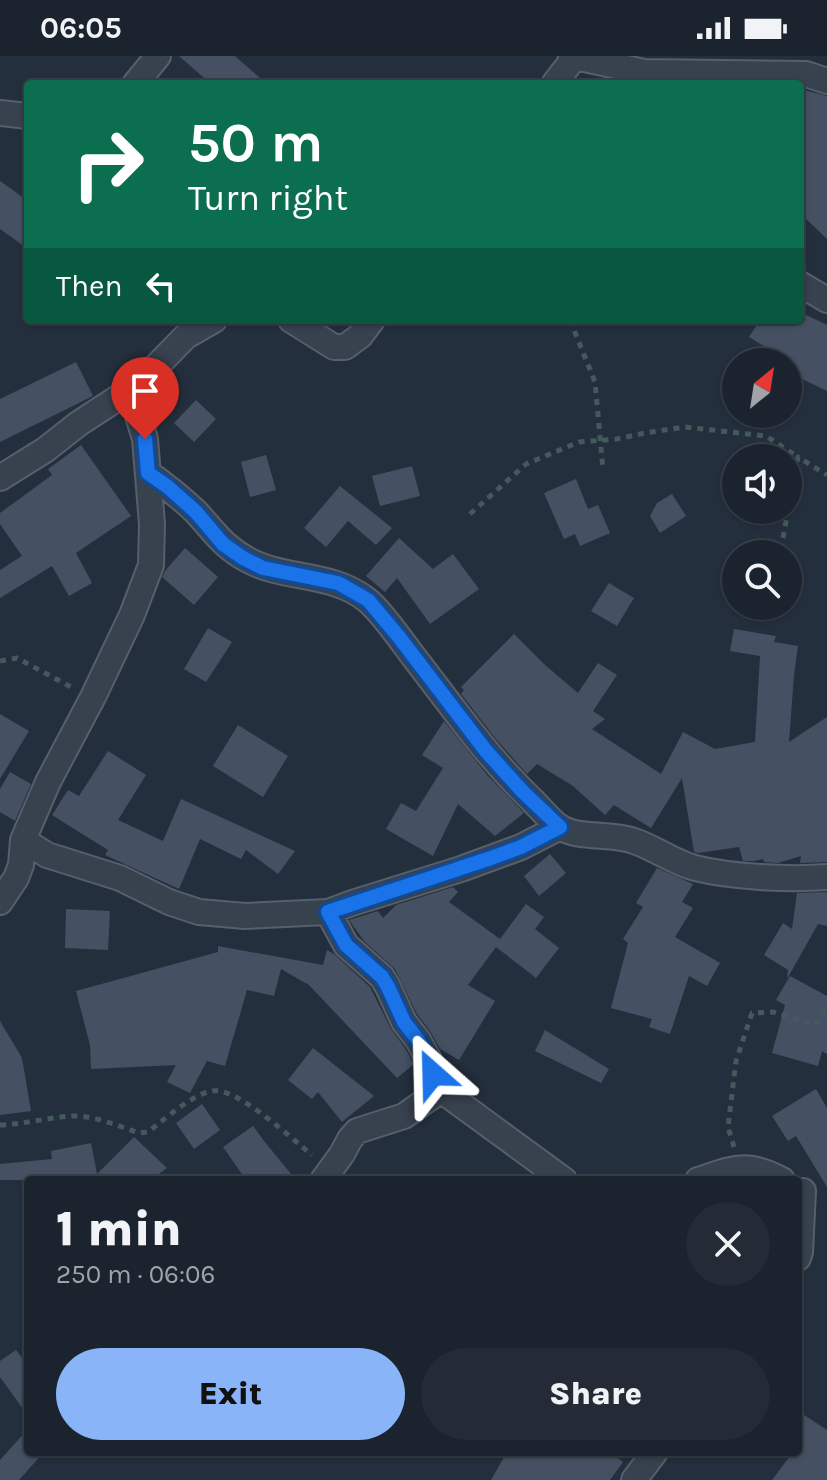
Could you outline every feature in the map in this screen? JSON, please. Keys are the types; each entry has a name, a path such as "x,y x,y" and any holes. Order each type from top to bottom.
{"street":[{"path":"138,80 158,56"},
{"path":"557,80 573,57 644,72 806,74 827,81"},
{"path":"0,113 24,116"},
{"path":"804,286 827,300"},
{"path":"0,478 130,390 186,336 207,324"},
{"path":"297,324 334,347 345,347 360,336 369,324"},
{"path":"0,902 16,878 21,865 23,840 48,782 132,615 151,565 152,524 145,439 130,390"},
{"path":"148,473 196,512 223,544 243,558 263,568 338,583 368,600 486,751 560,827 595,837 618,836 636,841 678,862 708,870 769,877 827,877"},
{"path":"23,840 47,855 120,878 169,902 199,912 245,916 328,912 491,858 560,827"},
{"path":"328,912 346,945 382,977 404,1022 429,1060 441,1090 559,1176"},
{"path":"327,1175 357,1131 404,1116 441,1090"},
{"path":"711,1176 741,1167 763,1170 776,1176"},
{"path":"634,1480 652,1456"}],"path":[{"path":"572,324 595,382 603,470"},
{"path":"470,514 526,464 579,442 685,427 766,436 778,444"},
{"path":"802,459 827,475"},
{"path":"783,538 785,524"},
{"path":"0,661 17,658 93,697"},
{"path":"741,1167 728,1127 736,1061 752,1013 773,1012 815,1025 827,1005"},
{"path":"0,1125 70,1116 88,1117 139,1133 148,1132 198,1096 215,1090 227,1092 249,1104 327,1175"}],"building":[{"path":"179,56 235,56 262,80 206,80"},
{"path":"804,90 827,96 827,239 804,217"},
{"path":"0,181 24,198 24,246 0,229"},
{"path":"804,314 827,325 827,391 802,379 802,348 767,348 749,337 757,324 804,324"},
{"path":"76,362 93,396 0,442 0,399"},
{"path":"196,400 216,419 194,442 174,423"},
{"path":"81,445 131,516 76,553 92,583 69,596 52,566 0,598 0,570 22,556 0,524 0,513 52,475 48,469"},
{"path":"266,455 276,490 250,497 241,462"},
{"path":"412,466 420,496 380,506 372,476"},
{"path":"576,479 588,509 598,505 610,533 580,546 575,534 564,539 544,493"},
{"path":"340,486 392,528 376,545 348,521 326,547 304,528"},
{"path":"672,494 686,516 660,533 650,516 657,503"},
{"path":"399,538 433,569 453,554 479,589 430,624 397,578 385,592 366,576"},
{"path":"185,548 218,577 194,605 162,577"},
{"path":"609,583 634,598 617,626 591,611"},
{"path":"208,628 232,642 206,682 184,669"},
{"path":"734,629 776,636 774,642 798,646 789,742 827,717 827,862 800,863 801,856 778,863 764,862 763,859 743,861 739,847 694,852 682,778 651,828 614,805 605,815 573,786 537,764 527,774 461,694 464,690 461,687 514,634 578,693 598,663 617,675 593,711 605,719 592,729 661,774 683,732 715,749 755,742 760,656 730,651"},
{"path":"0,714 29,731 0,779"},
{"path":"444,721 488,776 524,813 495,836 458,804 433,856 386,829 401,803 416,811 443,768 422,755"},
{"path":"238,725 288,756 263,797 213,766"},
{"path":"108,751 146,775 118,820 163,841 181,799 295,851 278,874 246,850 241,859 200,839 179,889 105,855 108,850 52,815 68,790 79,796"},
{"path":"10,772 31,784 15,821 0,812 0,789"},
{"path":"550,854 566,873 539,896 524,876"},
{"path":"657,868 693,884 682,902 693,908 675,937 720,963 707,986 689,976 670,1034 649,1027 652,1019 611,1008 628,943 623,939 643,907 636,903"},
{"path":"453,887 458,892 449,902 500,939 526,904 544,917 535,929 559,948 536,978 496,947 468,985 495,1001 459,1060 440,1049 417,1014 395,969 364,941 349,920 378,911 383,918 396,905"},
{"path":"827,892 827,926 818,924 787,979 788,970 764,955 783,923 792,929 797,893"},
{"path":"66,909 110,911 108,950 65,948"},
{"path":"218,946 323,965 327,950 334,954 370,987 391,1029 414,1064 397,1078 309,985 281,969 274,996 247,990 225,1066 207,1061 190,1093 167,1082 176,1065 91,1069 90,1045 76,991 218,952"},
{"path":"790,976 827,996 827,1054 822,1051 818,1066 772,1053 785,1005 776,1000"},
{"path":"0,1021 22,1058 31,1111 0,1115"},
{"path":"545,1030 609,1069 601,1083 535,1051"},
{"path":"313,1048 374,1096 342,1122 318,1092 312,1099 288,1080"},
{"path":"816,1089 827,1108 827,1187 796,1136 788,1141 772,1116"},
{"path":"202,1104 220,1130 194,1149 176,1123"},
{"path":"253,1126 293,1176 243,1176 223,1147"},
{"path":"134,1137 167,1168 156,1176 24,1176 24,1180 0,1180 0,1164 52,1159 51,1151 91,1143 97,1174"},
{"path":"16,1350 24,1361 24,1410 0,1377 0,1361"},
{"path":"802,1414 827,1430 827,1480 772,1480 790,1456 802,1456"},
{"path":"24,1433 24,1456 40,1456 19,1480 0,1480 0,1460"},
{"path":"505,1456 615,1456 623,1462 610,1480 491,1480"}],"route":[{"path":"145,439 148,473 196,512 223,544 263,568 338,583 368,600 486,751 560,827 521,847 461,869 328,912 346,945 382,977 404,1022 429,1060 433,1074"}]}
